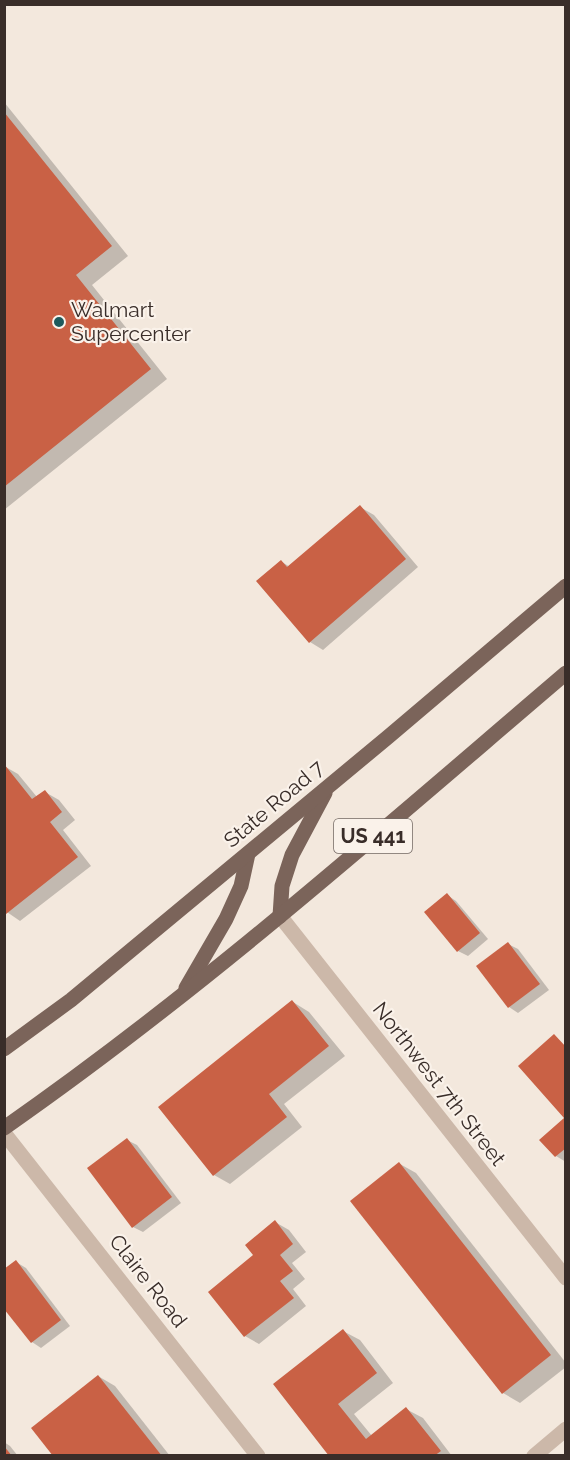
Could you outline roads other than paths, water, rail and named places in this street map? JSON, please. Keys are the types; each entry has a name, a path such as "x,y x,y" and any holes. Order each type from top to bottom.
{"main road":[{"name":"State Road 7","path":"4,1049 71,1000 566,586"},
{"name":"US 441","path":"4,1128 78,1076 182,996 566,673"},
{"path":"279,916 282,886 292,855 329,785"},
{"path":"182,996 226,919 241,886 248,854"}],"street":[{"name":"Northwest 7th Street","path":"279,916 566,1278"},
{"name":"Claire Road","path":"4,1133 258,1455"},
{"path":"534,1455 566,1429"}],"place":[{"name":"Walmart Supercenter","path":"59,322"}]}
